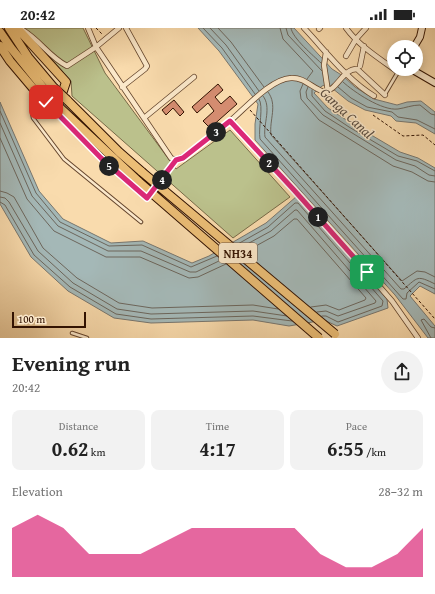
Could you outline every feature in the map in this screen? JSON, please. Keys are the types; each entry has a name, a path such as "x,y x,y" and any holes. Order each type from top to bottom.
{"highway":[{"name":"NH34","path":"9,28 28,57 48,96"},
{"path":"0,46 10,61 48,96 48,102 63,91 66,82 19,28"},
{"name":"NH34","path":"0,32 10,48 48,96 60,108 139,182 319,338"},
{"name":"NH34","path":"48,96 67,100 119,152 337,336"}],"street":[{"path":"19,28 32,36 58,61 67,66 96,47 119,28"},
{"path":"88,28 96,47 122,87 171,158 176,160 183,158 270,87 280,81 290,78 299,79 318,90 328,92"},
{"path":"122,87 147,66 126,28"},
{"path":"304,28 345,75 374,96"},
{"path":"346,28 364,46 387,62"},
{"path":"346,56 356,39 366,28"},
{"path":"418,40 422,28"},
{"path":"360,66 364,46"},
{"path":"326,52 324,65 328,92"},
{"path":"328,92 345,75 356,69 385,95"},
{"path":"422,76 435,84"},
{"path":"144,118 194,77"},
{"path":"230,121 294,190 392,301 418,338"}],"lane":[{"path":"385,95 396,76"},
{"path":"140,222 64,159 33,118 32,112 34,108 48,96 101,158 147,198 176,160"},
{"path":"72,333 86,338"}],"path":[{"path":"96,28 107,38"},
{"path":"252,112 435,319"},
{"path":"373,115 403,136 423,135 435,145"}],"green space":[{"path":"24,28 83,28 105,73 176,169 230,130 290,197 233,238 72,96 71,81"}],"water":[{"path":"198,28 294,28 332,69 343,76 355,87 374,99 397,105 407,102 421,101 435,112 435,134 416,123 396,121 391,116 365,110 348,101 327,84 322,86 314,93 328,108 351,123 400,152 418,158 435,168 435,294 420,286 410,296 435,326 435,338 428,338 395,295 255,140 255,124 258,104 219,51"},
{"path":"0,102 39,191 63,219 111,243 143,241 192,263 209,256 266,223 297,196 387,299 388,308 337,326 324,320 289,326 253,320 151,323 114,318 68,291 31,257 0,204"}],"building":[{"path":"218,84 223,90 215,97 221,104 230,96 237,104 210,128 203,121 214,111 208,103 197,113 192,107"},
{"path":"174,100 184,112 180,116 173,108 166,115 162,110"}],"route":[{"path":"46,102 101,158 147,198 149,198 176,160 183,158 230,121 367,272"}],"water label":[{"name":"Ganga Canal","path":"347,113"}]}
